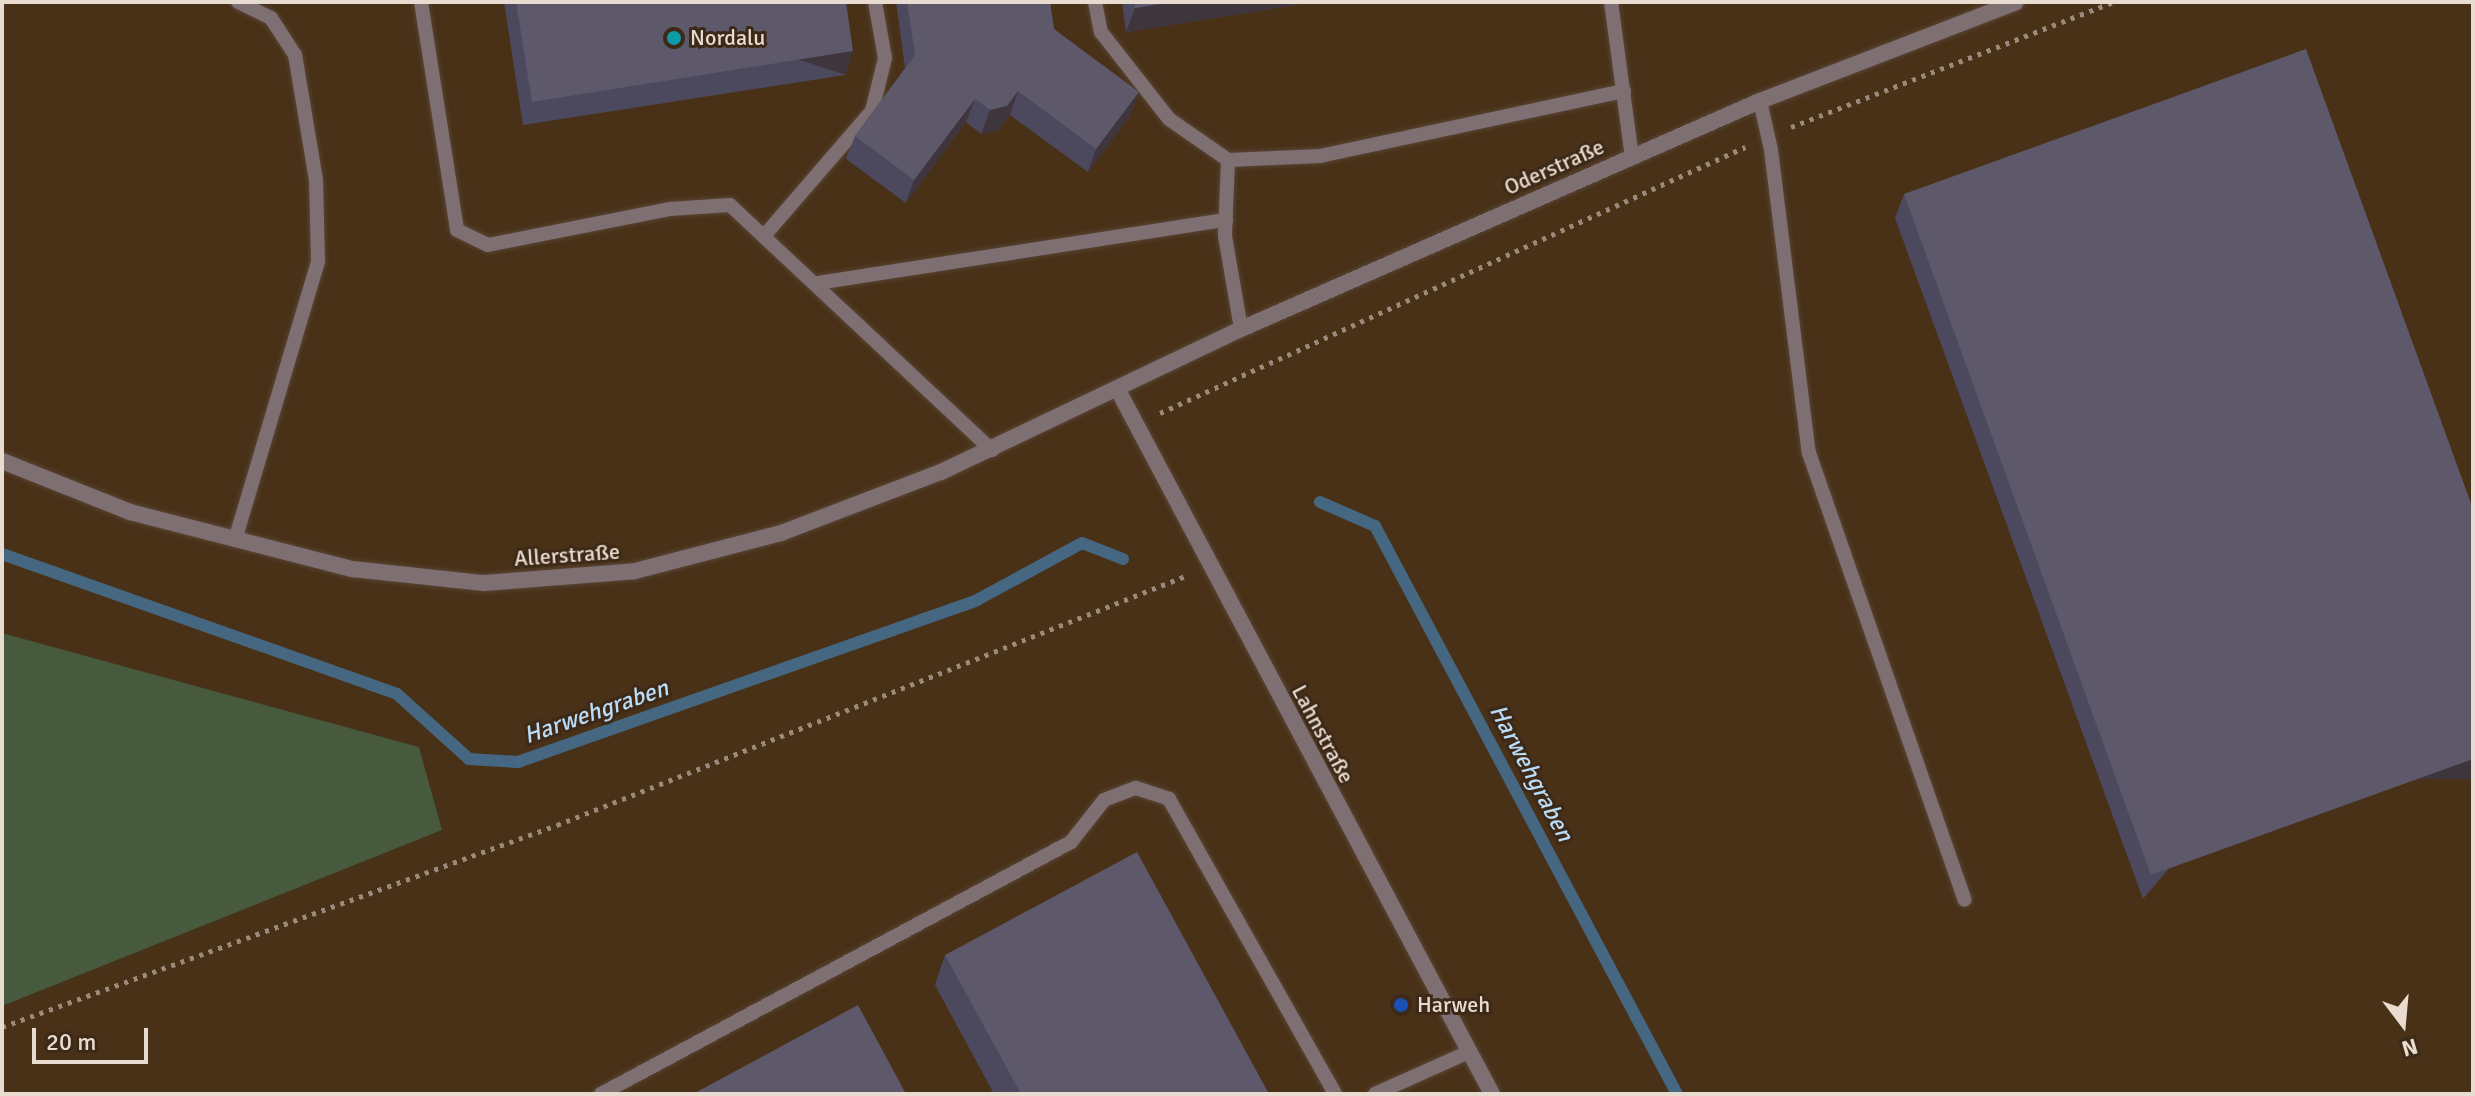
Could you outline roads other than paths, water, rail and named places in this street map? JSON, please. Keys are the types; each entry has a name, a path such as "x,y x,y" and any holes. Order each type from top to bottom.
{"street":[{"name":"Oderstraße","path":"1119,392 1241,329 1760,101 2016,2"},
{"name":"Allerstraße","path":"2,461 130,512 235,540 352,569 484,583 635,571 781,533 992,450 1119,392"},
{"name":"Lahnstraße","path":"1119,392 1208,567 1492,1094"}],"lane":[{"path":"235,540 318,261 316,180 295,55 271,18 238,2"},
{"path":"421,2 420,21 457,230 488,245 670,209 730,205 817,283 992,450"},
{"path":"764,236 872,111 885,58 875,2"},
{"path":"1095,2 1101,32 1169,119 1228,160 1320,156 1624,91"},
{"path":"1611,2 1632,157"},
{"path":"1760,101 1768,136 1809,453 1965,900"},
{"path":"1228,160 1226,220 1241,329"},
{"path":"817,283 1226,220"},
{"path":"601,1094 1071,842 1104,800 1136,788 1169,799 1335,1094"},
{"path":"1375,1094 1469,1052"}],"waterway":[{"name":"Harwehgraben","path":"1320,502 1375,526 1677,1094"},
{"name":"Harwehgraben","path":"2,554 397,694 469,759 518,762 977,600 1082,543 1123,559"}],"place":[{"name":"Nordalu","path":"674,38"},
{"name":"Harweh","path":"1401,1005"}]}
